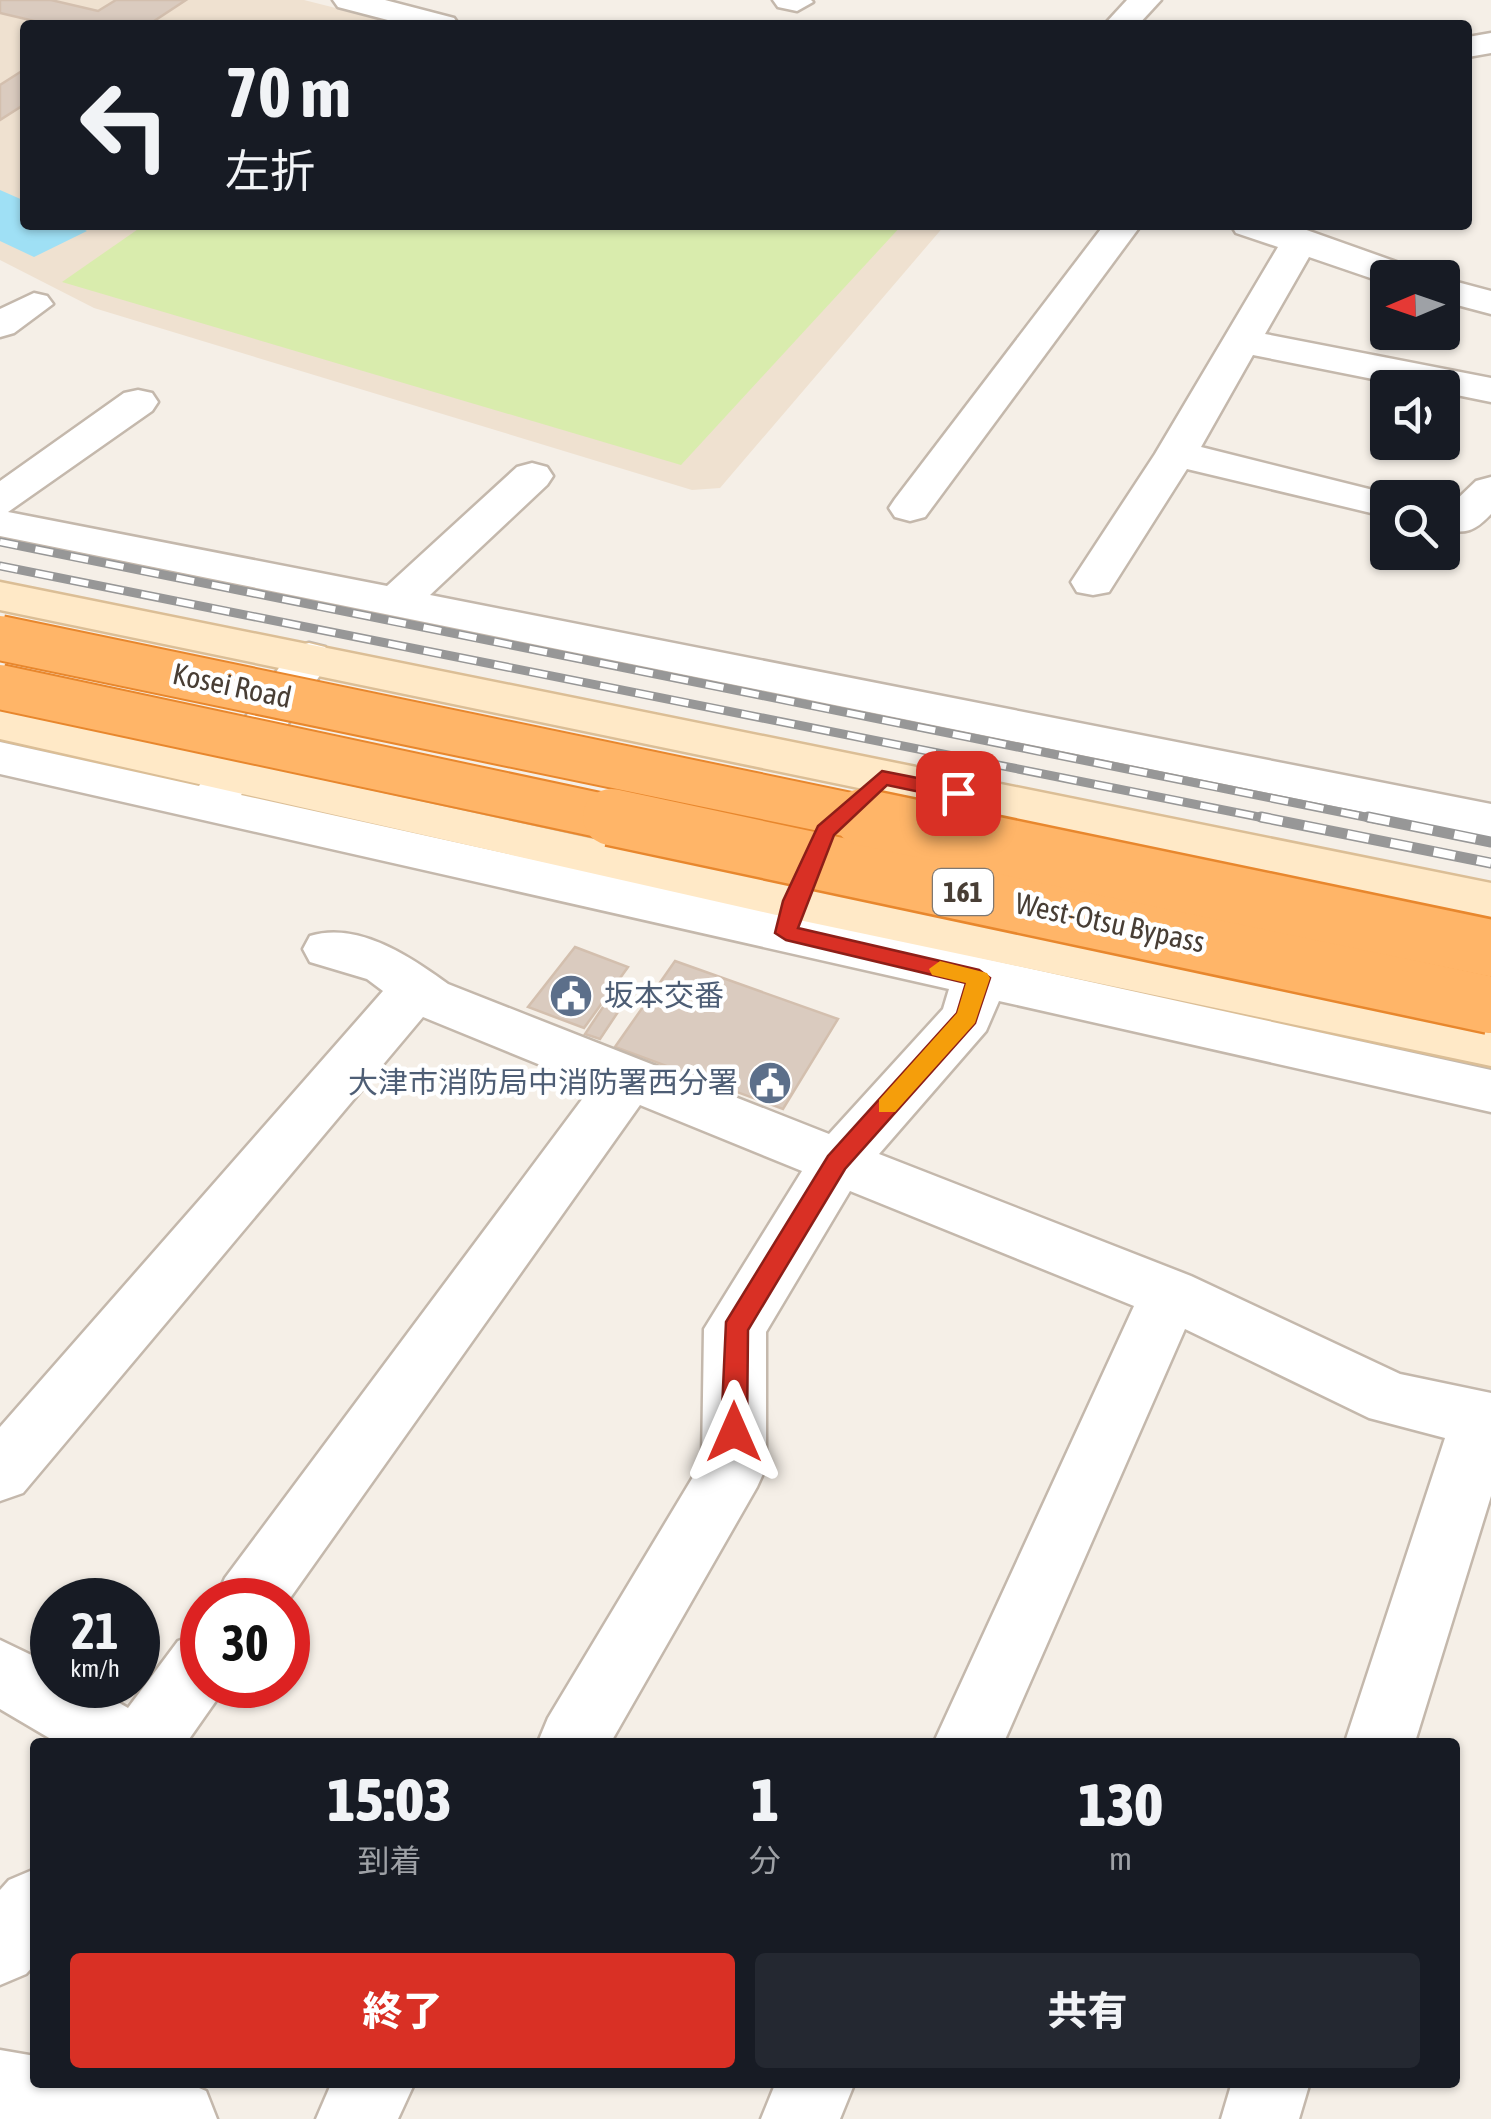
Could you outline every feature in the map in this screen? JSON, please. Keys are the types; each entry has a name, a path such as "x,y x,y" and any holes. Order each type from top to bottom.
{"highway":[{"name":"Kosei Road","path":"0,638 463,734"},
{"name":"Kosei Road","path":"0,687 436,778"},
{"name":"West-Otsu Bypass","path":"463,734 1491,948"},
{"name":"West-Otsu Bypass","path":"436,778 1491,1005"}],"street":[{"path":"349,0 424,20"},
{"path":"1125,20 1145,0"},
{"path":"910,508 1118,230"},
{"path":"1093,582 1244,341 1274,230 1370,267"},
{"path":"1460,295 1491,304"},
{"path":"0,325 34,304"},
{"path":"1244,341 1491,390"},
{"path":"0,502 138,402"},
{"path":"1176,454 1370,500"},
{"path":"395,603 532,476"},
{"path":"1460,520 1491,490"},
{"path":"0,524 1491,820"},
{"path":"0,596 1491,901"},
{"path":"211,800 309,657"},
{"path":"0,724 211,800"},
{"path":"0,758 787,926 1491,1091"},
{"path":"787,926 825,831 882,777"},
{"path":"787,926 979,978 1042,983 1491,1045"},
{"path":"330,949 385,965 416,989 1170,1294 1391,1399 1487,1420 1381,1738"},
{"path":"576,1738 734,1467 735,1329 836,1162 967,1017 979,978"},
{"path":"0,1474 416,989"},
{"path":"265,1578 629,1078"},
{"path":"971,1738 1170,1294"},
{"path":"0,1672 114,1738"},
{"path":"149,1738 180,1695"},
{"path":"0,1948 30,1912"},
{"path":"355,2119 373,2088"},
{"path":"800,2119 813,2088"},
{"path":"1260,2119 1269,2088"},
{"path":"0,2089 178,2119"}],"shaded area":[{"path":"0,0 304,0 383,20 20,20 20,230 941,230 720,488 692,490 94,308 0,260"}],"green space":[{"path":"137,230 897,230 681,465 62,282"}],"water":[{"path":"0,190 20,199 20,230 87,231 34,257 0,241"}],"building":[{"path":"0,0 51,0 98,11 116,0 186,0 156,20 30,20 0,13"},
{"path":"20,72 20,107 0,120 0,85"},
{"path":"575,947 628,967 584,1028 528,1007"},
{"path":"675,961 838,1019 783,1109 615,1047"},
{"path":"605,1004 620,1009 600,1039 585,1034"}],"railway":[{"path":"0,542 1380,820"},
{"path":"0,566 1274,820"},
{"path":"1261,817 1491,863"},
{"path":"1368,817 1491,842"}],"slow traffic":[{"path":"887,1106 967,1017 979,978 940,969"}],"place":[{"name":"坂本交番","path":"571,996"},
{"name":"大津市消防局中消防署西分署","path":"770,1083"}],"route":[{"path":"734,1432 735,1329 836,1162 967,1017 979,978 786,933 794,901 825,831 882,777 958,793"}]}
